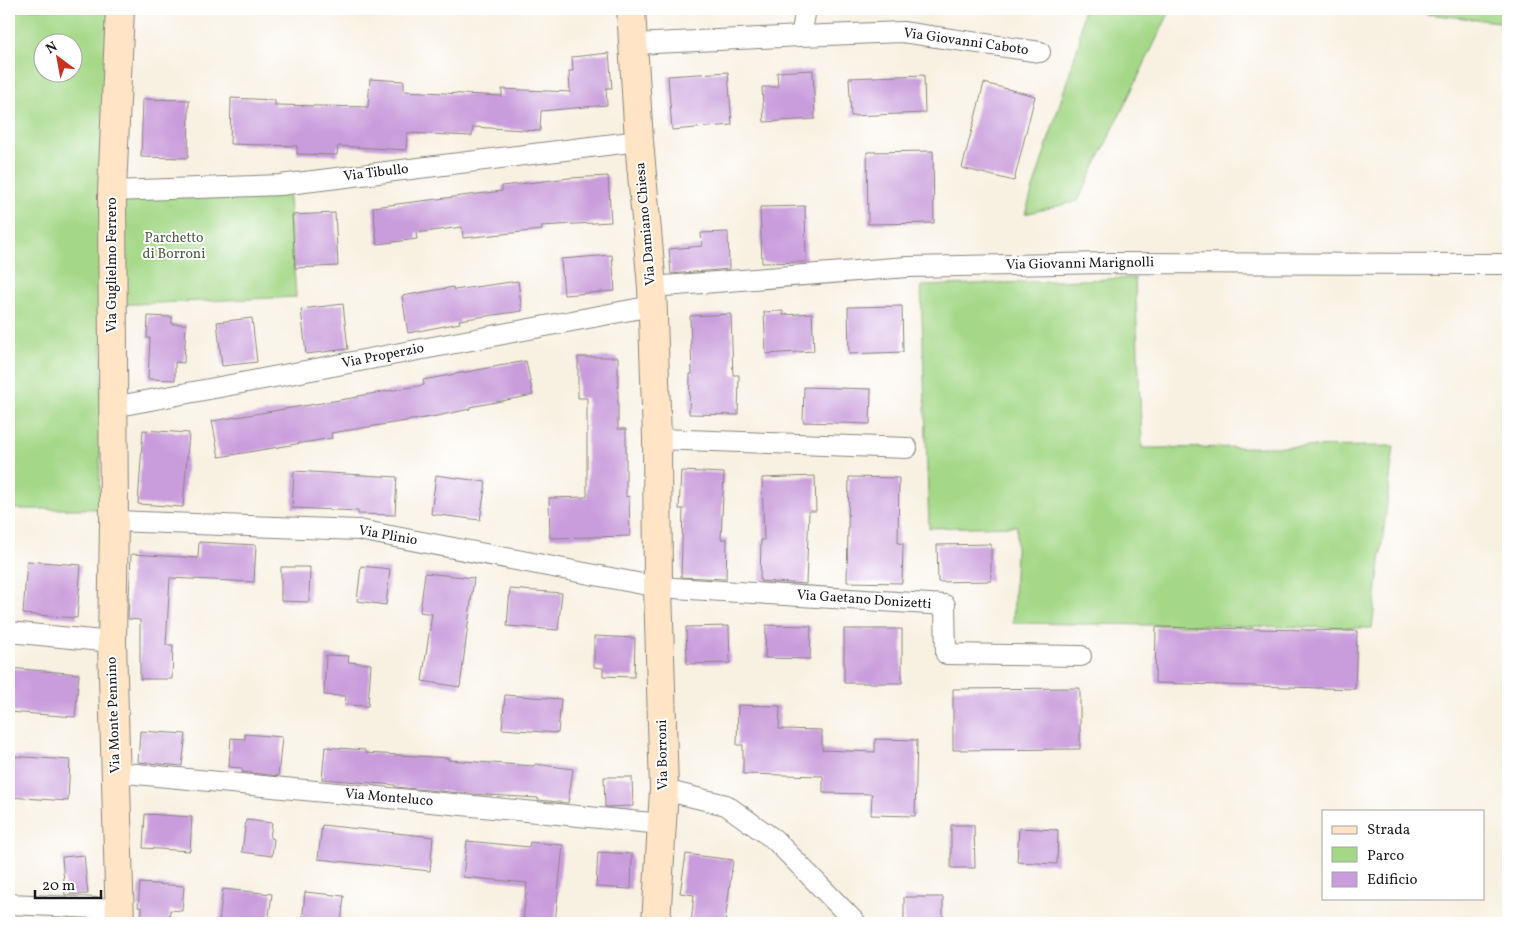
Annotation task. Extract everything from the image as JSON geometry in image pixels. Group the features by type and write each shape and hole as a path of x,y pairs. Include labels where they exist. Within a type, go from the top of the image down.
{"street":[{"name":"Via Guglielmo Ferrero","path":"114,521 112,191 120,9"},
{"name":"Via Damiano Chiesa","path":"631,9 639,141 652,296 657,439 658,587"},
{"path":"802,36 806,9"},
{"name":"Via Giovanni Caboto","path":"634,44 902,32 1040,52"},
{"name":"Via Tibullo","path":"112,191 280,185 639,141"},
{"name":"Via Giovanni Marignolli","path":"652,296 907,268 1105,262 1508,264"},
{"name":"Via Properzio","path":"113,407 652,296"},
{"path":"657,439 907,448"},
{"name":"Via Plinio","path":"114,521 359,530 658,587"},
{"name":"Via Monte Pennino","path":"9,904 120,916 112,642 114,521"},
{"name":"Via Gaetano Donizetti","path":"658,587 945,605 946,654 1082,656"},
{"name":"Via Borroni","path":"656,923 664,790 658,587"},
{"path":"9,632 112,642"},
{"name":"Via Monteluco","path":"115,772 662,824"},
{"path":"664,790 726,805 776,840 856,923"}],"green space":[{"path":"9,9 109,9 99,509 9,509"},
{"path":"1083,9 1171,9 1078,201 1025,214 1079,43"},
{"path":"1383,9 1508,9 1508,23"},
{"name":"Parchetto di Borroni","path":"288,185 296,297 113,305 112,191"},
{"path":"1135,278 1142,448 1394,446 1372,628 1013,623 1017,526 929,528 921,286"}],"building":[{"path":"609,53 612,88 606,88 607,105 541,111 540,131 473,127 472,136 407,133 406,150 338,146 337,155 297,154 297,146 230,144 231,98 275,100 275,105 368,107 370,79 404,81 404,91 502,96 502,89 570,92 569,71 573,71 572,57"},
{"path":"813,70 815,119 764,122 762,87 778,87 777,72"},
{"path":"728,72 732,125 672,130 668,76"},
{"path":"924,75 925,113 851,116 849,78"},
{"path":"984,83 1035,96 1014,181 962,168"},
{"path":"143,99 189,100 188,158 141,157"},
{"path":"933,151 934,223 868,224 867,152"},
{"path":"608,176 611,222 541,226 542,230 463,238 462,227 416,233 417,239 377,244 373,207 502,191 502,186 569,178"},
{"path":"805,206 806,262 762,263 760,207"},
{"path":"335,213 338,266 295,268 292,215"},
{"path":"728,232 729,269 671,274 669,249 702,246 701,233"},
{"path":"612,255 615,291 564,295 561,259"},
{"path":"518,281 522,311 459,320 460,323 408,333 402,296 453,287 454,290"},
{"path":"343,304 348,349 306,354 301,309"},
{"path":"902,306 903,352 849,354 848,307"},
{"path":"783,311 783,315 812,313 814,351 766,354 764,312"},
{"path":"731,314 733,375 739,375 738,415 689,414 690,374 692,374 690,316"},
{"path":"148,316 172,317 172,324 186,324 184,363 175,362 175,380 148,379 150,338 147,338"},
{"path":"252,318 257,362 222,366 217,322"},
{"path":"578,357 618,357 618,429 626,429 626,497 629,496 630,536 550,538 549,498 587,497 587,398 578,398"},
{"path":"526,361 533,395 470,407 470,409 437,416 331,433 332,438 219,457 212,421 424,385 423,380"},
{"path":"804,387 871,389 870,424 803,422"},
{"path":"143,430 189,433 183,507 138,504"},
{"path":"294,471 397,477 395,515 358,514 358,511 292,508"},
{"path":"681,471 724,473 721,539 727,539 726,579 681,577 683,509 679,509"},
{"path":"436,475 486,482 480,520 431,514"},
{"path":"815,476 816,511 809,511 806,584 760,581 761,540 764,540 762,478"},
{"path":"849,477 899,478 898,543 903,544 902,583 847,582"},
{"path":"199,542 256,545 254,582 170,578 166,645 173,645 172,679 140,679 140,620 128,619 131,554 198,558"},
{"path":"991,544 991,581 938,582 937,545"},
{"path":"27,561 81,565 77,618 23,614"},
{"path":"361,566 390,569 386,605 357,601"},
{"path":"281,567 310,567 309,602 281,601"},
{"path":"425,573 474,578 460,687 422,681 432,614 420,612"},
{"path":"510,589 562,593 558,630 507,626"},
{"path":"766,625 811,626 810,659 765,658"},
{"path":"729,626 730,663 687,664 686,627"},
{"path":"1156,627 1357,631 1355,689 1155,683"},
{"path":"844,629 902,629 902,683 844,683"},
{"path":"594,636 635,638 634,677 603,676 603,668 594,667"},
{"path":"326,655 349,656 348,662 371,664 368,706 345,705 346,696 324,695"},
{"path":"9,668 79,674 75,717 9,712"},
{"path":"1080,688 1080,749 953,750 953,689"},
{"path":"505,695 561,699 558,733 502,729"},
{"path":"738,705 780,706 779,729 822,730 822,750 875,752 875,739 917,740 915,816 871,815 872,794 823,793 823,776 743,774 743,745 737,745"},
{"path":"140,731 186,734 182,766 138,762"},
{"path":"245,734 282,737 278,776 242,772 242,768 229,767 231,738 245,739"},
{"path":"325,747 365,750 365,753 534,766 535,764 573,769 568,803 538,800 538,798 472,794 322,779"},
{"path":"9,756 70,760 68,801 9,797"},
{"path":"604,777 632,777 633,806 605,807"},
{"path":"145,814 192,817 190,851 143,848"},
{"path":"246,820 272,823 270,838 274,839 272,856 242,852"},
{"path":"322,825 433,837 430,871 318,859"},
{"path":"951,825 974,825 975,868 951,868"},
{"path":"1019,828 1058,830 1057,864 1017,862"},
{"path":"467,841 529,847 530,842 563,845 555,923 523,923 527,883 463,877"},
{"path":"598,852 632,854 631,889 596,887"},
{"path":"686,854 733,860 725,923 691,923 694,895 680,893"},
{"path":"84,855 88,894 65,895 62,857"},
{"path":"140,883 184,886 182,911 170,910 169,923 141,923 142,908 138,907"},
{"path":"223,889 272,894 268,923 219,923"},
{"path":"305,892 344,896 341,923 302,923"},
{"path":"904,897 943,897 943,923 904,923"}]}
